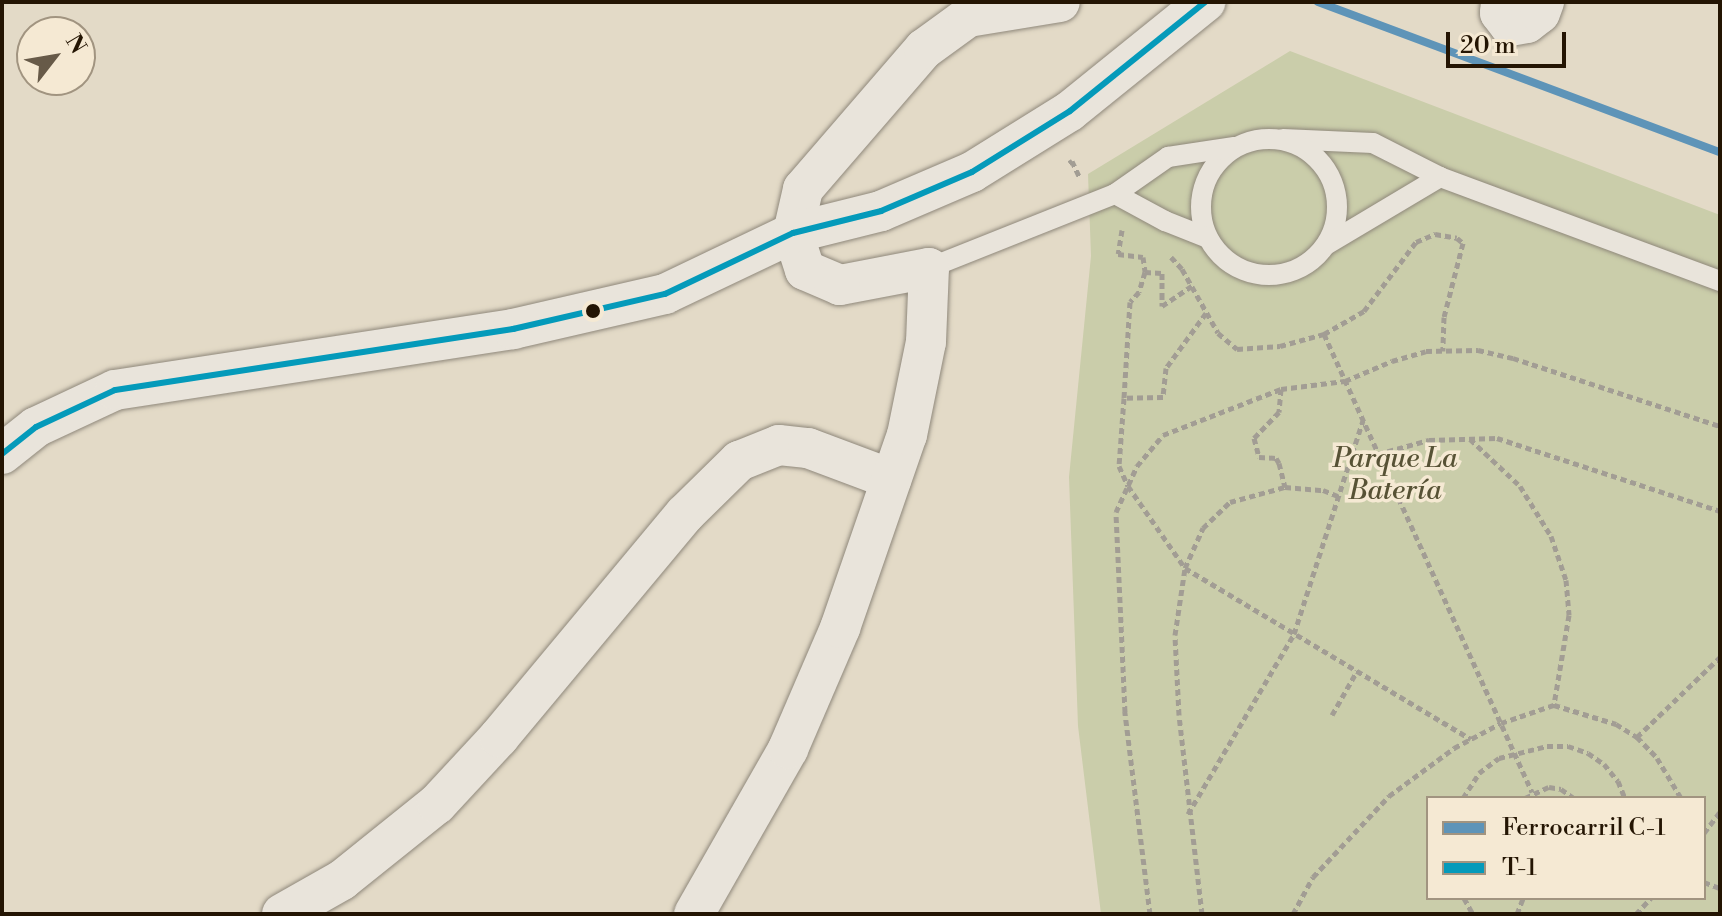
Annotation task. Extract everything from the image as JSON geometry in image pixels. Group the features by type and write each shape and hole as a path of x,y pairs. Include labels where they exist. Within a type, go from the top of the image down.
{"street":[{"path":"694,914 788,749 840,628 907,435 926,342 929,268 840,285 805,270 793,233 803,189 924,49 968,17 1060,2"},
{"path":"1501,2 1500,13 1510,26 1527,23 1540,13 1544,2"},
{"path":"2,454 36,427 115,390 513,329 665,294 793,233 881,211 972,172 1070,111 1196,9"},
{"path":"282,914 342,880 437,804 499,737 685,514 739,461 779,445 808,448 891,479"}],"lane":[{"path":"929,268 1115,194 1168,157 1235,147 1255,139 1283,139 1373,143 1440,177 1720,281"},
{"path":"1283,139 1312,154 1324,165 1336,194 1337,214 1326,245"},
{"path":"1235,147 1215,164 1202,191 1201,218 1208,238 1225,260 1253,274 1273,275 1308,263 1326,245 1440,177"},
{"path":"1115,194 1165,221 1208,238"}],"path":[{"path":"1062,166 1072,161 1083,183 1075,211"},
{"path":"1111,227 1131,231"},
{"path":"1123,229 1118,254 1143,257 1145,272 1139,292 1130,302 1119,466 1128,486 1185,568 1471,739"},
{"path":"1167,253 1192,286 1218,333 1237,349 1280,346 1324,334 1364,311 1416,242 1435,234 1457,238 1463,243 1444,317 1443,351"},
{"path":"1145,272 1162,273 1162,306 1192,286"},
{"path":"1124,398 1163,397 1166,368 1206,313"},
{"path":"1324,334 1532,792"},
{"path":"1150,914 1125,712 1116,512 1137,466 1163,435 1281,389 1345,381 1392,361 1426,351 1478,350 1513,358 1720,426"},
{"path":"1281,389 1279,412 1254,438 1259,457 1276,458 1285,487"},
{"path":"1188,814 1294,634 1363,420"},
{"path":"1378,454 1429,440 1497,438 1720,511"},
{"path":"1469,439 1520,486 1551,536 1566,580 1569,615 1554,705"},
{"path":"1202,914 1188,814 1175,635 1185,568 1203,528 1230,502 1285,487 1323,490 1338,496"},
{"path":"1637,737 1720,657"},
{"path":"1332,715 1357,671"},
{"path":"1293,914 1313,877 1348,835 1389,796 1471,739 1501,723 1554,705 1616,724 1637,737 1657,758 1680,796"},
{"path":"1464,796 1479,773 1514,751 1568,746 1588,753 1604,764 1618,781 1624,796"},
{"path":"1527,796 1549,787 1561,789 1571,796"},
{"path":"1706,830 1720,812"}],"green space":[{"name":"Parque La Batería","path":"1290,51 1720,215 1720,914 1101,914 1078,726 1069,477 1091,256 1088,174"}],"rail line":[{"name":"C-1","path":"1318,2 1720,152"}],"transit line":[{"name":"T-1","path":"2,454 36,427 115,390 513,329 665,294 793,233 881,211 972,172 1070,111 1205,2"}]}
